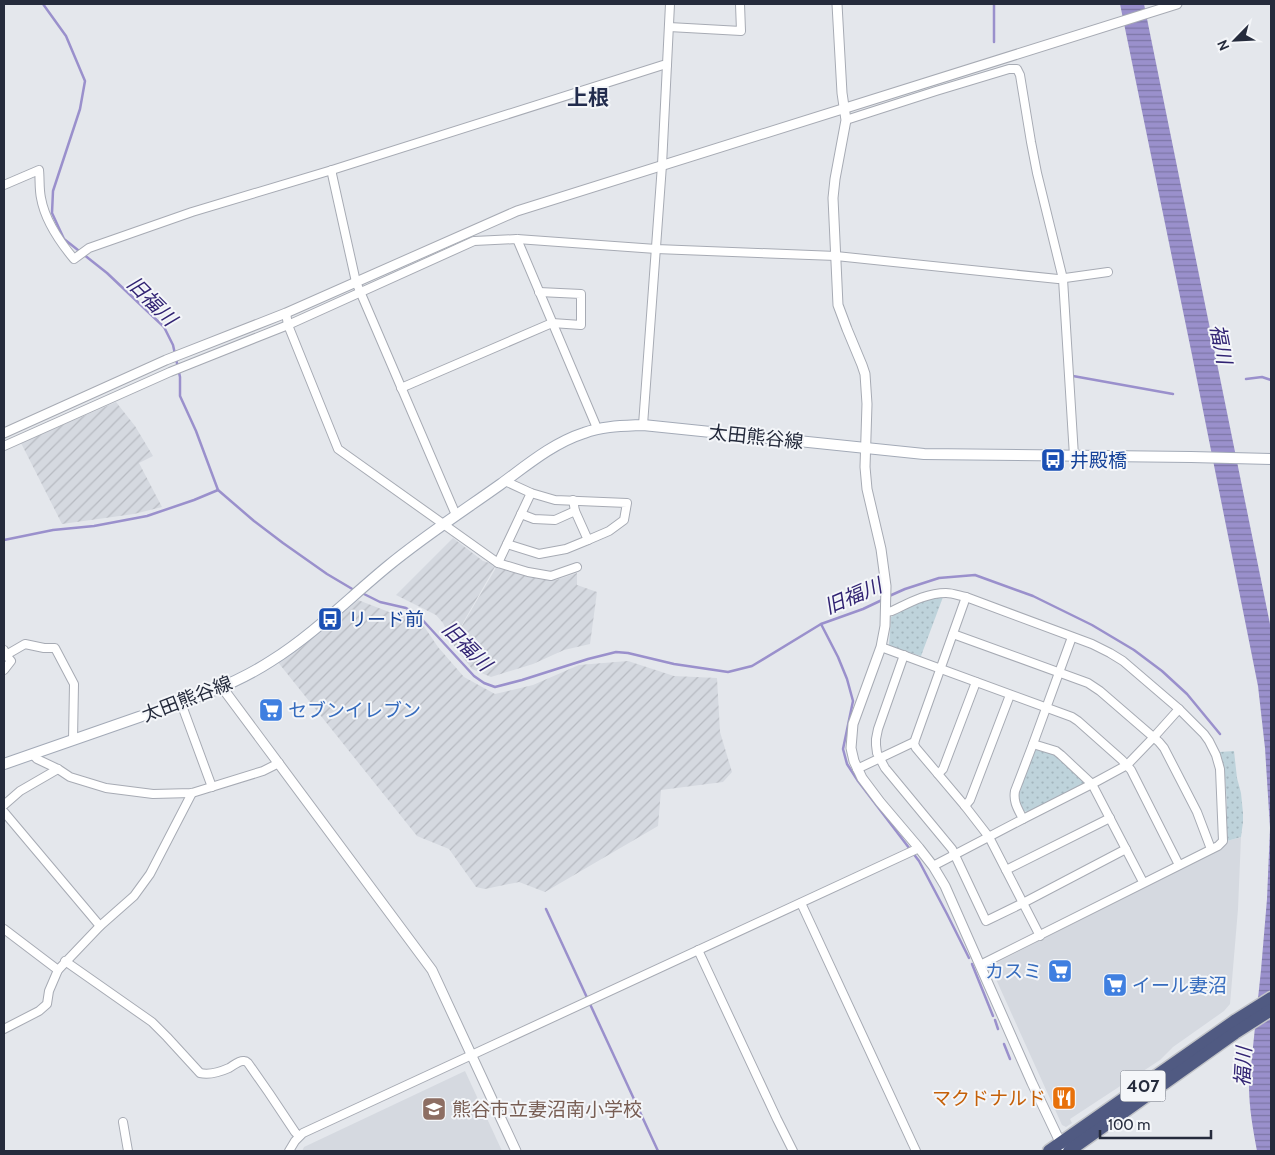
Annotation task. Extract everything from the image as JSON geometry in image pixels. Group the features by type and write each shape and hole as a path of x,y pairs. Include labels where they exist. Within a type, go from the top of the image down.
{"highway":[{"name":"407","path":"1049,1151 1065,1148 1236,1027 1271,998"},
{"name":"407","path":"1236,1027 1271,1010"}],"main road":[{"name":"太田熊谷線","path":"4,764 181,703 248,675 314,630 388,566 505,480 568,439 597,428 643,425 924,454 1271,459"}],"street":[{"path":"643,425 662,165 670,4"},
{"path":"670,27 740,31 740,4"},
{"path":"837,4 846,120 833,198 838,305 865,374 867,404 865,467 867,489 881,548 886,586 885,626 882,647 853,724 851,748 857,769 862,778 933,866 944,886 1065,1148"},
{"path":"4,433 166,360 286,313 517,211 1176,4"},
{"path":"4,185 39,170 41,198 49,223 63,246 74,259 90,248 192,212 667,65"},
{"path":"846,120 990,74 1017,69 1020,74 1037,173 1063,279 1074,456"},
{"path":"332,170 356,282 456,515"},
{"path":"4,446 170,372 288,325 474,241 517,239 656,249 836,256 1063,279 1108,272"},
{"path":"517,239 597,428"},
{"path":"401,388 552,323 581,325 581,294 539,292"},
{"path":"286,313 288,325 338,449 498,563 528,572 551,576 577,567"},
{"path":"505,480 531,494 555,500 627,503 624,520 609,531 566,549 539,554 507,544"},
{"path":"498,563 531,494"},
{"path":"573,500 575,511 588,540"},
{"path":"521,514 534,519 555,520 575,511"},
{"path":"886,609 892,611 912,601 936,593 948,593 966,597 1092,644 1123,661 1179,709 1209,741 1220,769 1223,841 1218,846 980,965"},
{"path":"966,597 914,742 916,748 989,836 1040,936"},
{"path":"953,634 1088,683 1100,691 1164,748 1197,812 1211,849"},
{"path":"1023,818 1014,798 1015,791 1034,744 1072,637"},
{"path":"4,670 11,661 5,653 25,644 55,648 74,684 73,740"},
{"path":"882,647 1072,717 1078,721 1131,770 1179,865"},
{"path":"904,655 878,729 876,745 879,759 956,854 986,921 1126,849"},
{"path":"938,774 943,769 976,682"},
{"path":"223,686 227,694 432,970 516,1151"},
{"path":"965,806 970,800 1010,695"},
{"path":"181,703 212,787"},
{"path":"933,866 1127,765 1179,709"},
{"path":"857,769 914,742"},
{"path":"1034,744 1056,751 1092,784 1143,882"},
{"path":"32,754 37,759 58,769 70,778 106,788 153,794 192,793 263,771 279,763"},
{"path":"4,805 20,791 58,769"},
{"path":"4,1029 39,1011 47,1004 49,991 58,970 65,961 134,896 150,874 192,793"},
{"path":"4,812 100,926"},
{"path":"1006,870 1110,818"},
{"path":"289,1151 303,1133 919,848"},
{"path":"801,903 916,1151"},
{"path":"4,929 58,970"},
{"path":"698,950 793,1151"},
{"path":"65,961 152,1022 200,1073 219,1071 244,1061 248,1063 299,1136"},
{"path":"123,1122 128,1151"}],"shaded area":[{"path":"1120,4 1144,4 1271,629 1271,1151 1257,1151 1249,1094 1267,899 1270,828 1265,748 1258,686"},
{"path":"116,402 135,426 153,456 139,463 162,507 134,514 62,524 21,443"},
{"path":"453,538 483,561 496,565 452,642 443,623 436,615 396,595"},
{"path":"497,566 535,577 556,580 577,573 577,585 597,592 590,644 564,650 533,664 491,677 472,669 452,643"},
{"path":"943,597 921,656 889,645 891,617 922,601"},
{"path":"358,600 389,612 407,614 421,622 438,647 464,677 495,694 533,685 579,665 628,661 674,676 717,678 720,732 732,772 723,782 661,790 658,826 545,892 519,882 485,889 476,887 449,849 417,836 277,661 328,625"},
{"path":"1038,747 1055,754 1084,780 1083,785 1028,812 1023,811 1017,794 1034,751"},
{"path":"1234,751 1241,793 1243,822 1241,837 1227,841 1226,785 1219,752"},
{"name":"イール妻沼","path":"1241,837 1238,909 1230,1004 1224,1011 1173,1047 1160,1060 1070,1119 1072,1123 1066,1127 1062,1125 990,966 1226,845 1227,841"},
{"name":"熊谷市立妻沼南小学校","path":"465,1071 502,1151 302,1151 304,1147"}],"waterway":[{"name":"旧福川","path":"43,4 66,36 85,81 80,109 53,191 52,213 64,239 107,273 164,327 173,345 180,377 180,396 196,431 218,490 283,543 327,574 354,590"},
{"path":"994,4 994,42"},
{"path":"1073,376 1173,394"},
{"path":"1246,379 1262,377 1271,380"},
{"path":"4,540 53,530 94,526 147,516 218,490"},
{"name":"旧福川","path":"887,597 939,578 975,575 1033,596 1092,625 1134,650 1162,671 1187,694 1220,734"},
{"name":"旧福川","path":"362,593 380,602 406,608 417,614 474,676 484,683 495,687 616,652 674,664 728,672 752,666 821,624 882,600"},
{"path":"821,624 838,657 853,701 843,749 847,764 919,861 969,958"},
{"path":"546,909 658,1151"},
{"path":"972,964 993,1016"},
{"path":"995,1020 998,1029"},
{"path":"1004,1044 1010,1059"}],"place":[{"name":"井殿橋","path":"1053,460"},
{"name":"リード前","path":"330,619"},
{"name":"セブンイレブン","path":"271,710"},
{"name":"カスミ","path":"1060,971"},
{"name":"イール妻沼","path":"1115,985"},
{"name":"マクドナルド","path":"1064,1098"},
{"name":"熊谷市立妻沼南小学校","path":"434,1109"}],"district":[{"name":"上根","path":"588,97"}],"water label":[{"name":"福川","path":"1221,344"},
{"name":"福川","path":"1243,1067"}]}
